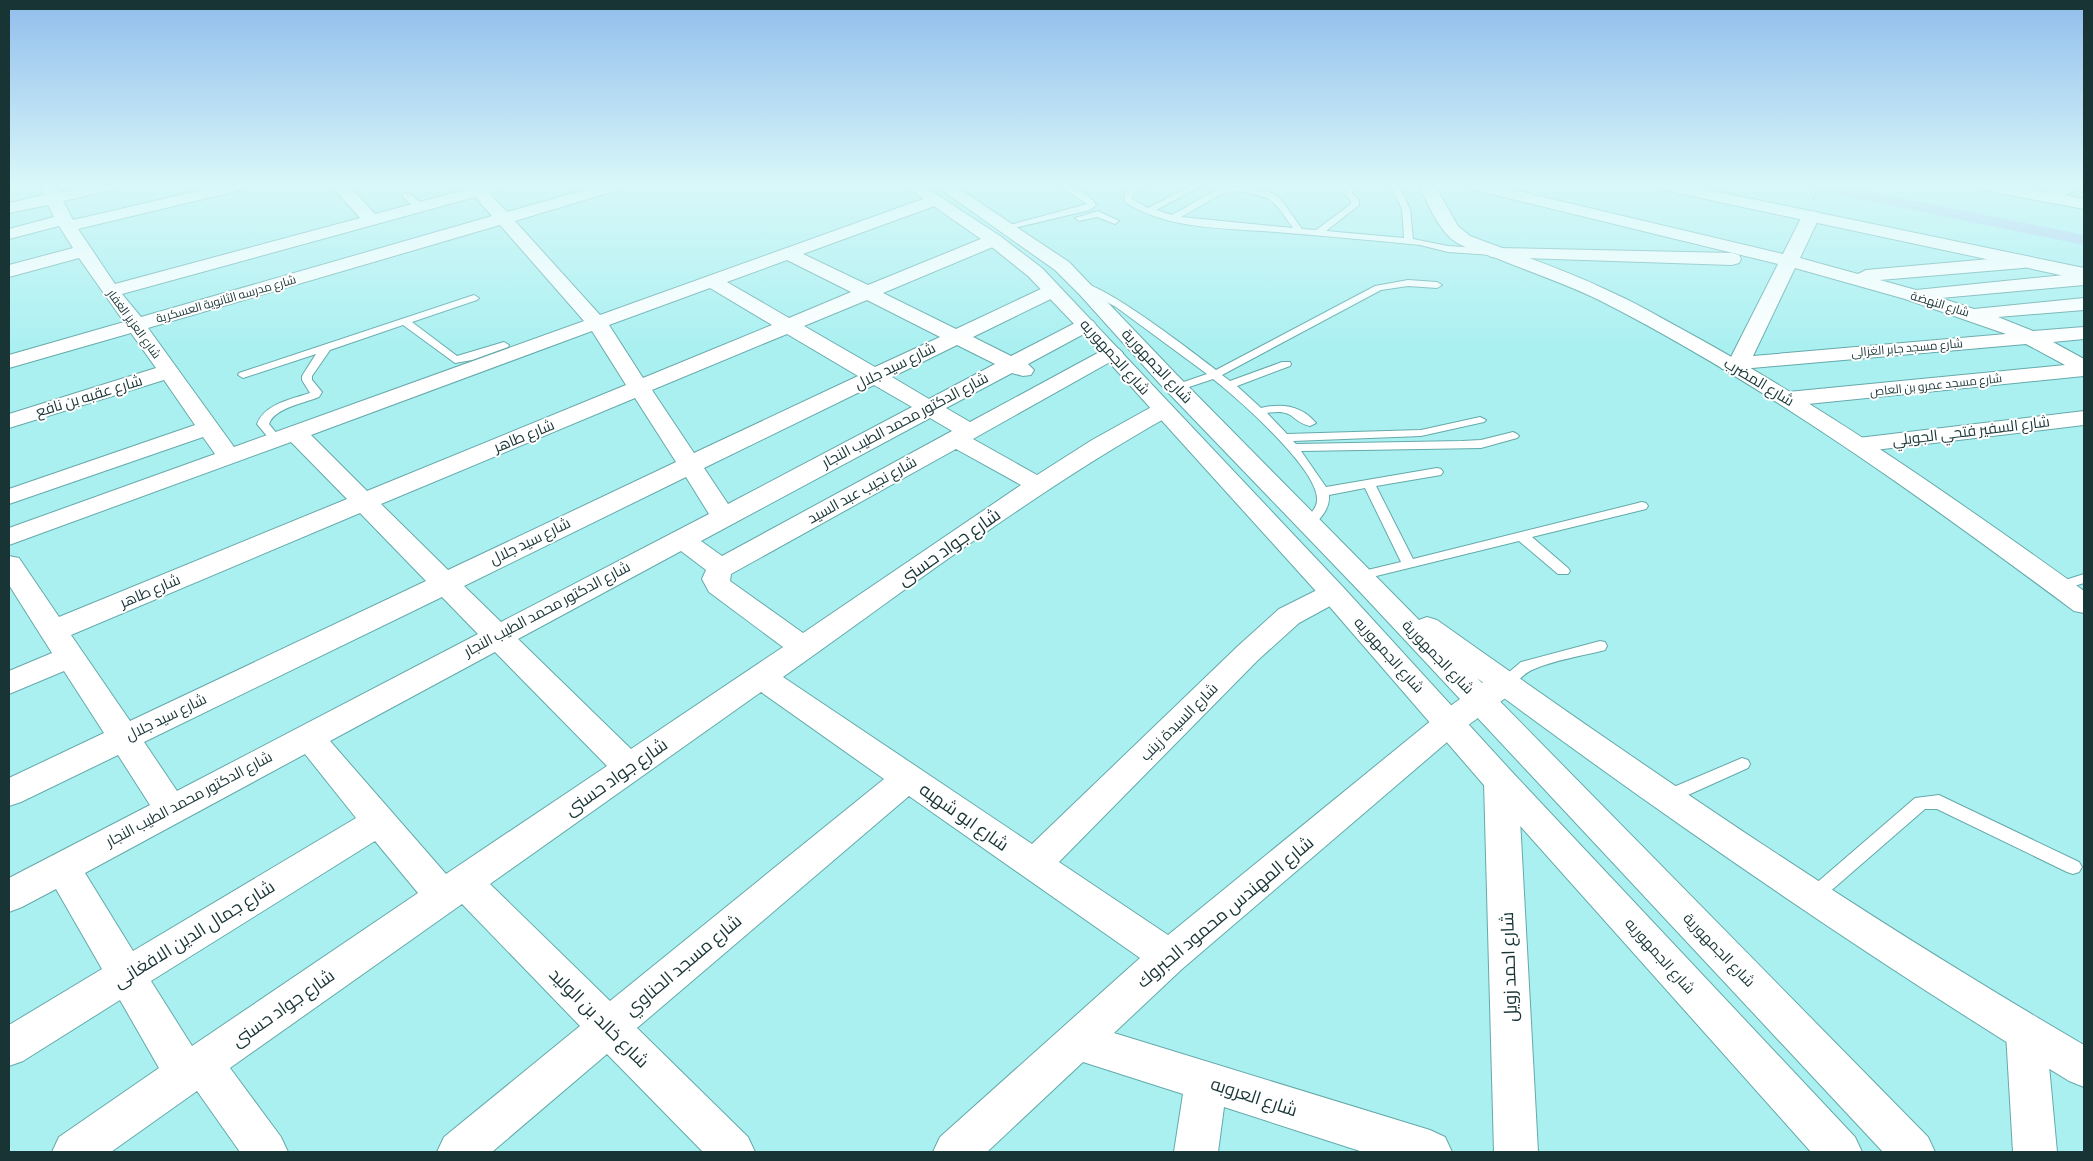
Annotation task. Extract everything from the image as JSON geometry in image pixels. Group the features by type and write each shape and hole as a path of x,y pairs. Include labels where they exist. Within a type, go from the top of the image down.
{"street":[{"name":"شارع العزيز الغفار","path":"78,240 110,291 229,457"},
{"path":"110,291 294,240"},
{"name":"شارع مدرسه الثانوية العسكرية","path":"9,362 429,240"},
{"path":"524,240 597,323 723,516"},
{"path":"9,537 285,436 495,352 597,323 787,253 816,240"},
{"name":"شارع طاهر","path":"53,631 992,240"},
{"name":"شارع الجمهوريه","path":"1012,240 1035,272 1086,325 1131,339"},
{"name":"شارع الجمهورية","path":"1018,240 1062,266 1131,339 1170,399 1308,523 1366,582 1492,692 1913,1152"},
{"name":"شارع المضرب","path":"1464,240 1569,280 1605,296 1734,364 1858,445 2084,604"},
{"path":"1702,240 1789,261"},
{"path":"1734,364 1798,240"},
{"path":"1932,240 2023,262 2084,274"},
{"path":"1952,240 2084,268"},
{"path":"9,270 85,251"},
{"path":"1497,252 1789,261"},
{"path":"787,253 1053,385"},
{"name":"شارع النهضة","path":"1789,261 1850,277 1972,314 2031,337 2081,372"},
{"path":"1850,277 2023,262"},
{"path":"1912,295 2084,279"},
{"path":"711,281 928,408 962,435 1038,485"},
{"name":"شارع سيد جلال","path":"9,793 1052,291"},
{"path":"1972,314 2084,304"},
{"name":"شارع الدكتور محمد الطيب النجار","path":"9,896 680,538 1086,325"},
{"name":"شارع مسجد جابر الغزالى","path":"1734,364 2084,332"},
{"name":"شارع نجيب عبد السيد","path":"721,568 1053,385 1131,339"},
{"name":"شارع عقبه بن نافع","path":"9,421 169,371"},
{"name":"شارع مسجد عمرو بن العاص","path":"1788,399 2081,372"},
{"name":"شارع الجمهوريه","path":"1170,399 1278,534 1501,782 1840,1152"},
{"name":"شارع جواد حسنى","path":"74,1152 802,647 1038,485 1170,399"},
{"name":"شارع السفير فتحي الجويلي","path":"1858,445 2084,418"},
{"path":"9,497 208,428"},
{"path":"285,436 364,502 629,768"},
{"path":"1278,534 1308,523"},
{"path":"680,538 721,568 716,574 719,586 802,647"},
{"path":"9,564 171,809"},
{"name":"شارع السيدة زينب","path":"1034,865 1289,616 1333,593"},
{"path":"9,684 70,656"},
{"name":"شارع ابو شهبه","path":"760,676 1169,957"},
{"path":"1492,692 1668,797 1812,897 1935,978 2084,1066"},
{"name":"شارع المهندس محمود الحبروك","path":"954,1152 1169,957 1449,723 1492,692"},
{"name":"شارع خالد بن الوليد","path":"308,736 379,820 608,1028 733,1152"},
{"name":"شارع مسجد الحناوي","path":"459,1152 908,778"},
{"name":"شارع احمد زويل","path":"1501,782 1516,1152"},
{"name":"شارع جمال الدين الافغانى","path":"9,1048 379,820"},
{"path":"62,867 127,975 194,1070 266,1152"},
{"path":"2026,1033 2035,1152"},
{"name":"شارع العروبه","path":"1077,1041 1430,1152"},
{"path":"1196,1152 1206,1082"}],"lane":[{"path":"1400,240 1420,242 1448,249 1497,252"},
{"path":"1420,242 1434,240"},
{"path":"1170,399 1378,288 1398,283 1437,285"},
{"path":"243,375 474,298"},
{"path":"404,321 452,359 463,360 495,352"},
{"path":"1131,339 1216,374 1260,412 1292,448 1322,492 1323,502 1318,513 1308,523"},
{"path":"285,436 263,424 265,418 277,409 315,395 316,392 307,380 307,376 326,347"},
{"path":"1230,385 1286,364"},
{"path":"1260,412 1287,407 1294,410 1310,423"},
{"path":"1284,438 1421,433 1480,420"},
{"path":"1292,448 1468,445 1513,436"},
{"path":"1322,492 1438,472"},
{"path":"1369,484 1409,564"},
{"path":"1366,582 1409,564 1642,506"},
{"path":"1522,536 1563,571"},
{"path":"2058,587 2084,578"},
{"path":"1492,692 1526,666 1600,646"},
{"path":"1668,797 1742,764"},
{"path":"1812,897 1921,803 1926,801 1939,802 2073,867"}]}
